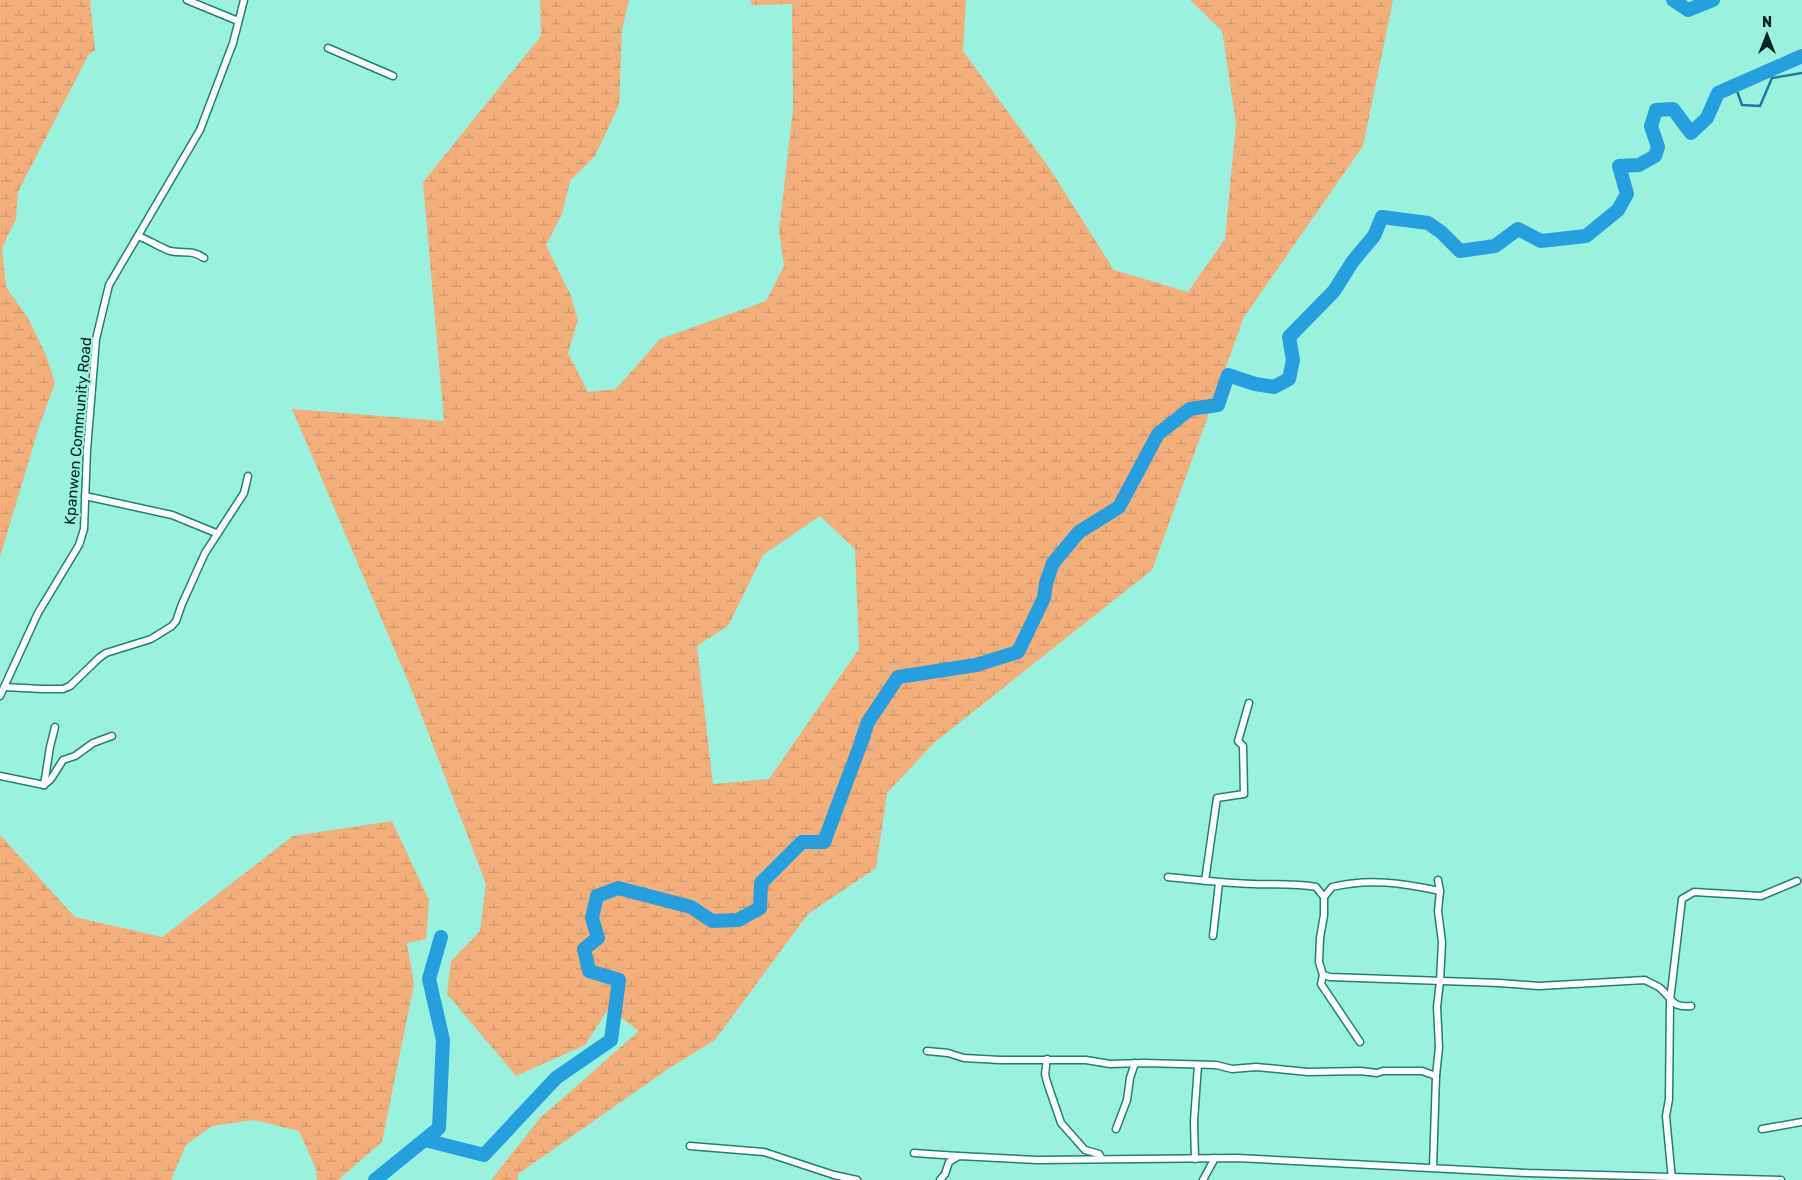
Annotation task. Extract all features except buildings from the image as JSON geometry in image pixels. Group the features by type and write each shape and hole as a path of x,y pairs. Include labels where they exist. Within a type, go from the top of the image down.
{"street":[{"path":"187,0 238,21"},
{"name":"Kpanwen Community Road","path":"0,696 38,613 79,545 84,529 87,450 96,340 110,285 200,130 233,43 244,0"},
{"path":"328,48 393,76"},
{"path":"138,236 169,250 187,251 204,258"},
{"path":"4,688 42,689 70,686 106,653 151,639 172,626 176,621 205,553 213,543 216,533 244,493 248,476"},
{"path":"85,496 172,515 216,533"},
{"path":"1205,881 1217,798 1244,794 1243,746 1238,741 1249,704"},
{"path":"44,785 55,727"},
{"path":"44,785 51,779 63,760 75,756 93,743 112,736"},
{"path":"0,776 44,785"},
{"path":"1168,876 1219,883 1301,884 1316,886 1324,897"},
{"path":"1433,1168 1436,1076 1440,1047 1437,1007 1442,942 1438,911 1440,891 1438,880"},
{"path":"1360,1042 1321,984 1323,975 1319,962 1324,897 1332,886 1369,881 1416,886 1440,891"},
{"path":"1671,1179 1666,1116 1669,1099 1670,1001 1682,899 1694,892 1761,896 1797,881"},
{"path":"1213,936 1219,883"},
{"path":"1323,975 1330,977 1539,986 1645,980 1660,988 1670,1001 1680,1007 1691,1006"},
{"path":"927,1051 948,1053 964,1058 1000,1060 1047,1059 1086,1060 1110,1064 1216,1065 1232,1069 1256,1067 1308,1072 1360,1071 1377,1073 1383,1071 1422,1071 1436,1076"},
{"path":"1047,1059 1046,1082 1061,1123 1085,1150 1099,1154 1102,1160"},
{"path":"1116,1129 1127,1100 1130,1078 1135,1063"},
{"path":"1195,1158 1194,1121 1198,1065"},
{"path":"1762,1129 1802,1122"},
{"path":"690,1146 764,1152 826,1173 857,1180"},
{"path":"914,1153 1038,1160 1215,1158 1671,1179 1781,1180"},
{"path":"940,1180 945,1174 949,1162 959,1156"},
{"path":"1203,1180 1215,1158"},
{"path":"1475,1180 1476,1171"},
{"path":"1521,1180 1527,1173"}],"green space":[{"path":"0,0 90,0 95,50 89,54 18,192 16,219 2,248 6,287 28,318 46,355 55,383 39,427 0,557"},
{"path":"540,0 629,0 622,30 619,105 595,156 570,181 562,214 546,245 571,296 578,320 568,353 588,392 616,389 660,339 766,301 784,266 779,231 793,109 792,4 752,5 750,0 966,0 963,51 1048,166 1114,270 1188,292 1225,239 1236,123 1222,31 1190,0 1393,0 1363,146 1244,317 1152,570 935,742 887,793 876,868 808,914 715,1040 668,1069 518,1174 518,1180 491,1180 540,1118 639,1031 609,1008 585,1045 516,1076 447,994 451,961 480,931 486,884 413,693 292,409 444,421 423,182 541,36","holes":["820,516 855,549 859,649 769,779 713,784 697,646 728,626 763,555"]},
{"path":"392,821 429,900 426,939 407,943 414,984 382,1142 338,1180 317,1180 316,1169 299,1131 254,1120 212,1126 186,1145 171,1180 0,1180 0,835 75,917 162,937 293,836"}],"waterway":[{"path":"1673,0 1688,10 1713,0"},
{"path":"862,739 868,722 898,677 976,665 1018,652 1044,598 1046,583 1053,563 1079,532 1119,507 1158,434 1190,409 1218,405 1228,375 1255,384 1274,387 1289,379 1293,360 1289,337 1334,291 1353,261 1374,236 1382,217 1428,223 1441,232 1460,251 1495,246 1518,229 1541,241 1586,236 1618,210 1627,194 1619,166 1639,165 1655,156 1658,147 1651,126 1656,110 1673,109 1691,133 1707,118 1718,93 1802,56"},
{"path":"1735,85 1742,105 1760,106 1772,78 1802,73"},
{"path":"425,1140 484,1155 556,1078 611,1040 619,980 589,971 584,949 598,938 592,918 597,896 618,888 691,907 712,921 738,920 760,908 761,883 802,842 824,842 864,735"},
{"path":"375,1180 439,1128 443,1040 429,979 441,937"}]}
